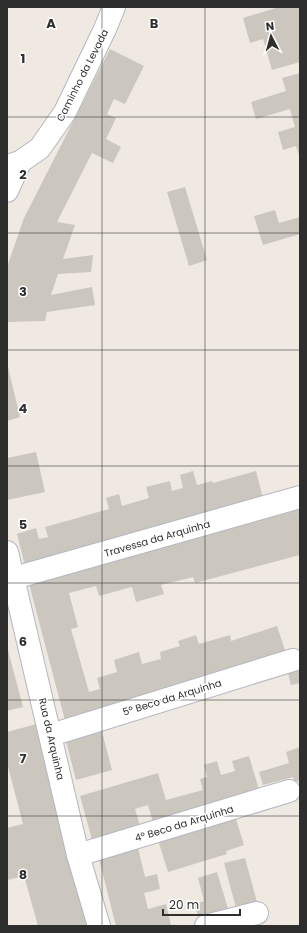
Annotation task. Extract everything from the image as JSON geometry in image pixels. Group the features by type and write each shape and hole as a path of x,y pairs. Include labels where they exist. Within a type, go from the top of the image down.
{"street":[{"name":"Caminho da Levada","path":"13,164 40,148 65,112 114,7"},
{"path":"7,191 13,164"},
{"name":"Travessa da Arquinha","path":"14,578 300,497"},
{"name":"Rua da Arquinha","path":"7,552 78,855 99,926"},
{"name":"5º Beco da Arquinha","path":"51,735 293,660"},
{"name":"4º Beco da Arquinha","path":"78,855 289,791"},
{"path":"206,926 257,913"}],"building":[{"path":"279,7 300,7 300,62 272,70 263,39 250,43 243,18"},
{"path":"110,49 144,66 125,104 114,99 107,114 116,118 106,139 121,147 113,163 92,153 57,222 75,225 63,259 93,255 91,272 58,274 51,295 92,287 95,305 47,312 45,321 7,322 7,267 24,218"},
{"path":"300,73 300,158 296,146 283,150 278,132 295,127 290,109 256,119 251,102 286,91 282,78"},
{"path":"185,187 207,260 189,266 167,192"},
{"path":"275,210 279,223 300,217 300,234 263,245 254,216"},
{"path":"7,367 20,417 7,421"},
{"path":"36,452 45,492 7,500 7,458"},
{"path":"193,471 197,485 212,481 213,483 256,471 264,502 25,566 17,534 36,528 39,539 48,537 45,527 109,509 106,498 119,494 122,506 149,498 146,487 170,481 172,491 183,488 180,475"},
{"path":"300,507 300,555 195,583 193,577 161,585 164,594 136,602 132,587 99,596 96,586 69,593 78,627 71,629 89,692 100,689 97,678 117,672 114,660 139,652 142,664 161,659 160,652 180,646 178,641 196,635 199,644 230,635 231,641 277,626 287,656 66,724 28,580"},
{"path":"7,646 23,707 7,711"},
{"path":"300,661 300,683 291,685 286,665"},
{"path":"40,723 90,926 38,926 24,876 7,880 7,828 23,824 7,763 7,732"},
{"path":"101,728 112,770 76,780 65,737"},
{"path":"300,747 300,781 294,782 293,777 263,785 259,772 289,763 286,752"},
{"path":"249,756 260,793 154,825 148,805 135,809 142,833 94,847 80,796 158,773 166,800 203,790 200,779 207,777 204,765 217,761 221,775 235,771 232,761"},
{"path":"235,816 244,845 226,851 227,854 168,872 158,840"},
{"path":"137,844 145,877 157,874 160,889 144,893 148,909 166,904 171,925 116,926 98,855"},
{"path":"245,858 257,902 236,908 224,863"},
{"path":"217,872 229,912 200,921 194,904 204,901 198,878"}]}
